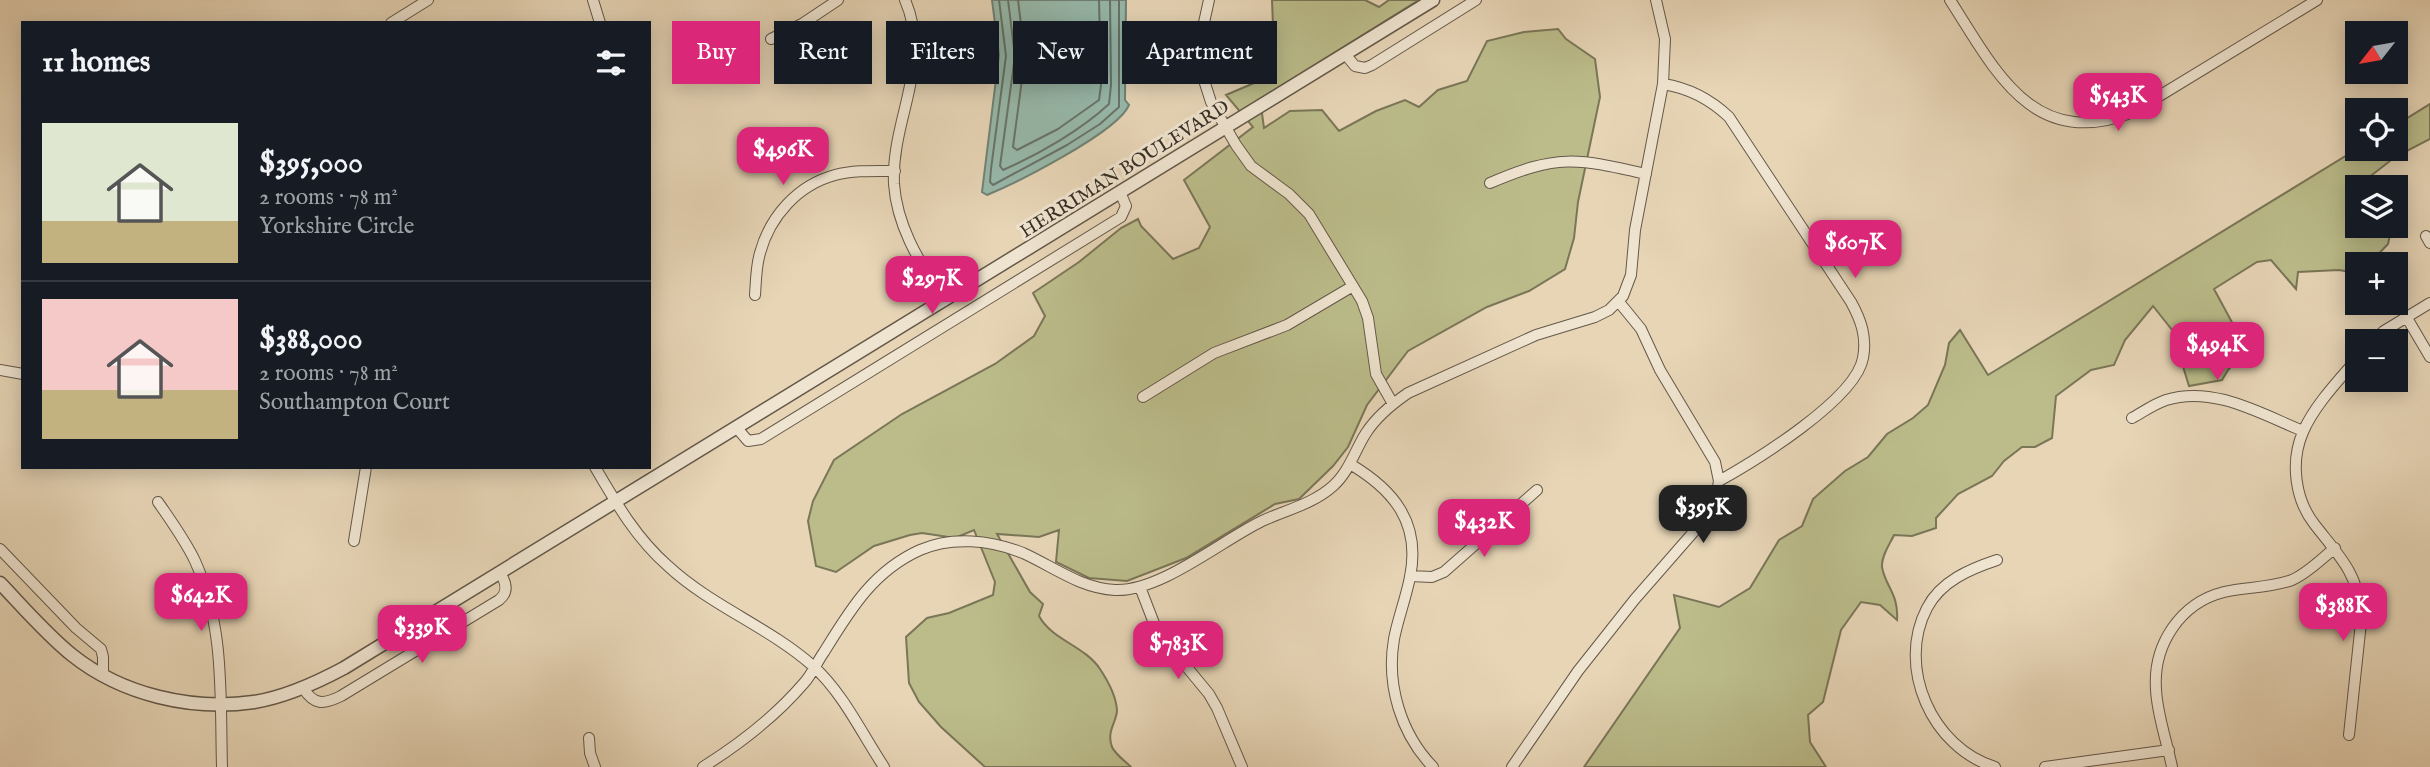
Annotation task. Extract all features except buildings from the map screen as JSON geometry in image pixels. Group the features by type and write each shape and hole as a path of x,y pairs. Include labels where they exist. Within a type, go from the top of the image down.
{"street":[{"path":"394,21 428,0"},
{"path":"593,0 599,21"},
{"path":"771,39 809,20 838,0"},
{"path":"905,0 914,25 916,46 914,68 897,143 894,171 897,205 907,237 944,301"},
{"path":"1209,0 1201,36 1202,74 1211,102 1236,145 1256,171 1304,207 1353,286 1366,309 1376,374 1393,404"},
{"name":"HERRIMAN BOULEVARD","path":"0,583 74,656 122,684 168,699 221,703 255,701 303,688 344,668 1433,0"},
{"path":"1345,54 1355,66 1365,68 1476,0"},
{"path":"703,767 768,721 806,681 847,616 872,583 898,561 923,549 960,542 988,543 1023,554 1088,585 1116,590 1140,587 1162,578 1263,521 1315,499 1339,480 1366,433 1393,404 1408,393 1536,335 1595,317 1619,302 1631,275 1634,230 1663,84 1665,39 1656,0"},
{"path":"1950,0 1997,73 2013,92 2047,114 2085,122 2106,120 2133,112 2317,0"},
{"path":"1663,84 1689,90 1717,106 1729,117 1851,302 1864,334 1862,364 1840,396 1752,463 1719,481"},
{"path":"1490,183 1534,165 1550,162 1586,161 1646,174"},
{"path":"755,295 758,262 767,233 782,210 800,192 835,175 894,171"},
{"path":"736,428 748,441 761,439 1121,217 1126,206 1120,192"},
{"path":"1143,397 1205,358 1287,325 1353,286"},
{"path":"1512,767 1578,671 1635,599 1704,520 1711,508 1719,481 1715,462 1660,370 1641,329 1619,302"},
{"path":"2388,329 2430,303"},
{"path":"2407,318 2430,357"},
{"path":"0,370 21,374"},
{"path":"2345,374 2303,431 2296,457 2299,494 2312,522 2335,548 2351,572 2362,613 2349,735"},
{"path":"2132,418 2165,400 2196,395 2227,401 2303,431"},
{"path":"1350,464 1377,481 1394,498 1402,510 1410,534 1412,560 1394,641 1393,683 1402,719 1412,740 1433,767"},
{"path":"354,541 366,469"},
{"path":"596,469 639,537 668,567 774,636 814,667 836,692 884,767"},
{"path":"1410,576 1432,577 1444,572 1537,490"},
{"path":"158,502 184,541 205,587 219,648 222,767"},
{"path":"2172,767 2158,705 2155,678 2161,650 2175,624 2187,611 2211,596 2290,580 2311,568 2335,548"},
{"path":"0,549 76,628 101,649 103,675"},
{"path":"1995,767 1966,754 1945,736 1930,709 1914,662 1920,626 1927,607 1938,593 1955,578 1997,560"},
{"path":"303,688 317,703 324,704 341,696 503,597 505,582 500,573"},
{"path":"1140,587 1157,631 1213,701 1242,767"},
{"path":"589,738 595,767"},
{"path":"2045,767 2169,750"}],"green space":[{"path":"1272,0 1365,0 1379,7 1389,0 1419,0 1260,99 1264,128 1290,111 1322,110 1339,131 1376,111 1405,100 1419,107 1438,90 1467,81 1487,41 1524,32 1558,29 1566,39 1595,59 1600,97 1578,202 1574,238 1565,269 1529,291 1487,307 1408,351 1367,405 1348,447 1333,466 1299,499 1275,504 1186,558 1127,581 1089,578 1056,562 1059,530 1039,537 997,534 1030,592 1043,604 1039,616 1045,624 1094,661 1106,678 1117,710 1110,741 1118,755 1131,767 985,767 941,727 919,702 909,683 906,637 927,618 949,613 993,595 995,582 974,530 955,538 922,533 910,535 874,546 836,572 816,566 808,521 813,501 834,460 902,414 995,364 1034,336 1045,316 1033,293 1079,262 1121,228 1138,219 1141,226 1173,259 1199,248 1210,227 1184,180 1253,127 1226,95 1252,84 1277,84 1277,21 1273,21"},
{"path":"2430,104 2430,139 2408,150 2408,118"},
{"path":"2345,156 2345,161 2390,161 2372,175 2345,175 2345,238 2389,238 2388,244 2380,252 2345,252 2345,271 2298,272 2296,289 2271,260 2257,262 2214,289 2247,350 2222,380 2189,386 2181,360 2180,340 2153,306 2125,340 2114,365 2091,370 2056,396 2052,438 2035,447 2022,447 2004,461 1992,476 1958,494 1936,518 1936,528 1912,536 1894,535 1884,554 1882,567 1896,603 1897,620 1880,605 1861,602 1841,630 1823,702 1808,715 1810,742 1826,767 1584,767 1680,628 1674,595 1719,607 1750,588 1779,540 1802,526 1813,499 1845,471 1868,457 1887,434 1928,405 1945,365 1949,343 1960,330 1988,375"}],"water":[{"path":"992,0 1126,0 1126,21 1122,21 1122,84 1125,84 1125,100 1129,105 1121,116 1087,142 1020,180 987,195 982,192 995,84 999,84 999,21 995,21"}]}
